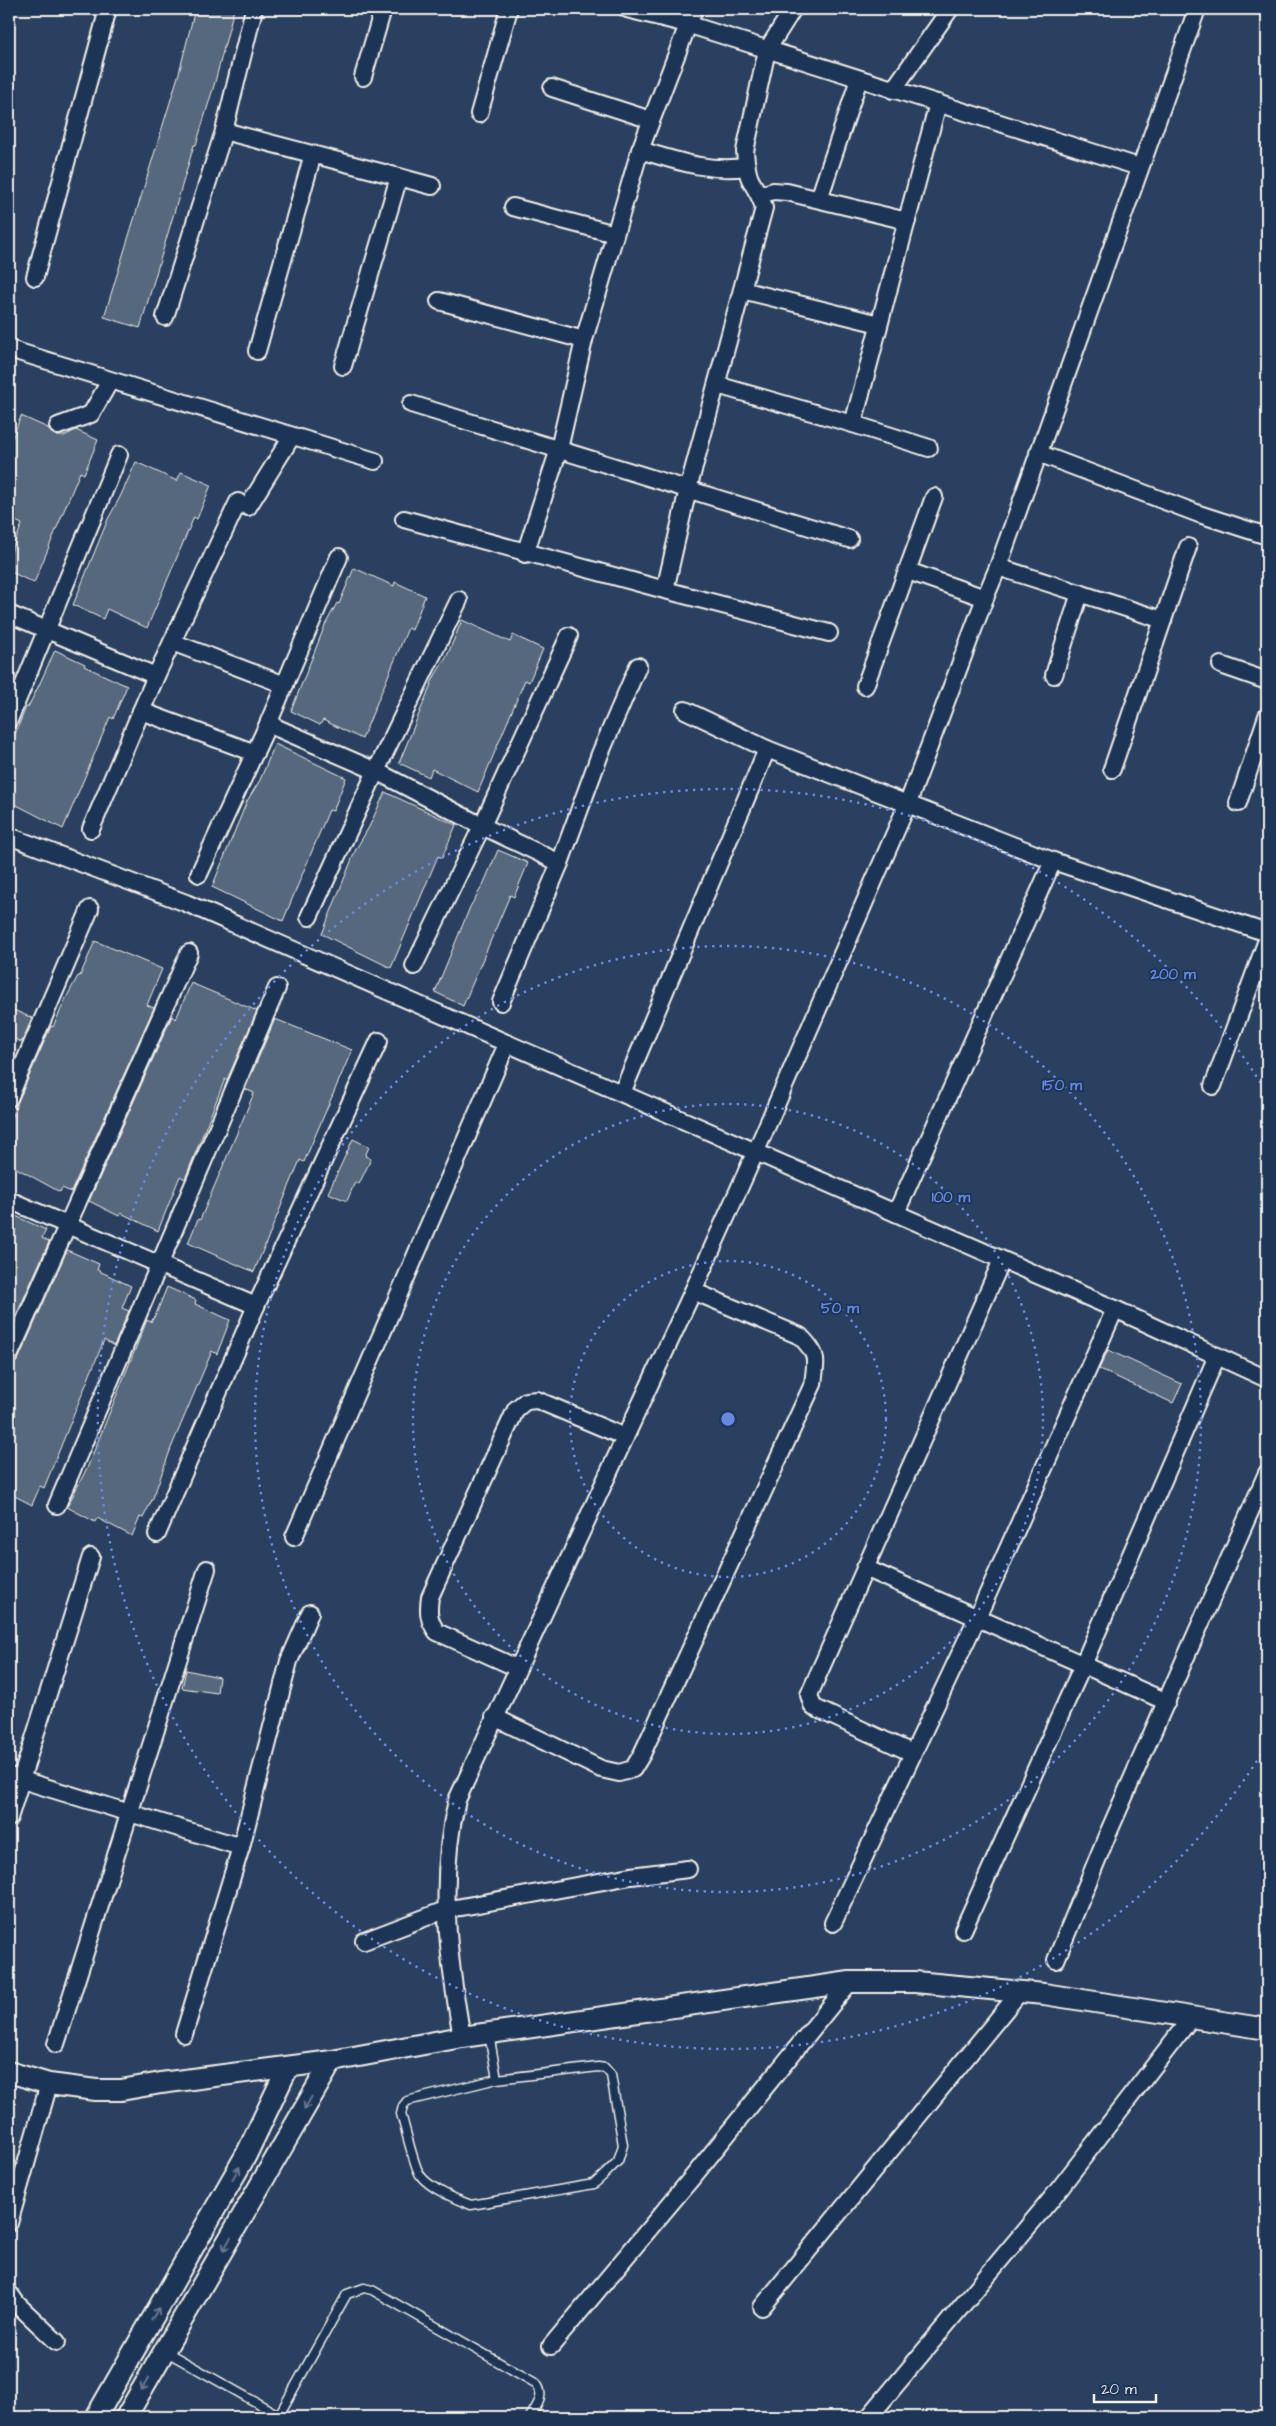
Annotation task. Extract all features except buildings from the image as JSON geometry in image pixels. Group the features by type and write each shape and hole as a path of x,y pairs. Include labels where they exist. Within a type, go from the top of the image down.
{"street":[{"path":"35,277 108,9"},
{"path":"165,318 224,131 254,9"},
{"path":"363,78 383,9"},
{"path":"478,114 509,9"},
{"path":"627,9 688,24 1139,167"},
{"path":"525,554 559,448 584,340 640,150 694,9"},
{"path":"665,590 688,489 764,208 761,195 750,179 746,167 745,151 767,50 793,9"},
{"path":"893,90 950,9"},
{"path":"462,2037 450,1965 445,1910 450,1829 457,1800 693,1291 908,803 984,598 998,567 1139,167 1197,9"},
{"path":"819,199 859,79"},
{"path":"552,88 651,120"},
{"path":"853,424 938,103"},
{"path":"224,131 432,186"},
{"path":"640,150 697,167 724,170 746,167"},
{"path":"258,351 313,154"},
{"path":"343,366 399,177"},
{"path":"761,195 773,191 819,199 907,221"},
{"path":"513,207 615,234"},
{"path":"742,290 879,324"},
{"path":"439,301 584,340"},
{"path":"9,350 375,461"},
{"path":"58,426 91,414 110,381"},
{"path":"717,385 929,448"},
{"path":"411,404 559,448 849,539"},
{"path":"90,829 172,642 243,504 292,436"},
{"path":"1038,453 1199,514 1267,536"},
{"path":"9,720 119,455"},
{"path":"866,686 934,497"},
{"path":"404,519 525,554 829,633"},
{"path":"1112,769 1188,547"},
{"path":"199,874 268,724 339,557"},
{"path":"998,567 1164,620"},
{"path":"908,571 984,598"},
{"path":"1054,675 1080,593"},
{"path":"309,917 376,771 459,600"},
{"path":"9,614 156,676"},
{"path":"414,966 482,826 569,636"},
{"path":"172,642 284,685"},
{"path":"1221,665 1267,681"},
{"path":"501,1002 560,863 600,754 638,666"},
{"path":"685,710 768,749 1053,861 1267,933"},
{"path":"141,711 255,753"},
{"path":"1238,802 1267,716"},
{"path":"268,724 376,771 482,826 560,863"},
{"path":"622,1093 768,749"},
{"path":"9,836 186,903 1115,1309 1267,1379"},
{"path":"896,1214 1053,861"},
{"path":"9,1098 90,909"},
{"path":"1213,1086 1267,940"},
{"path":"9,1356 189,953"},
{"path":"57,1505 277,988"},
{"path":"157,1534 256,1306 379,1041"},
{"path":"294,1537 507,1044"},
{"path":"9,1200 256,1306"},
{"path":"912,1753 818,1710 813,1707 809,1695 1002,1260"},
{"path":"494,1717 601,1769 619,1773 633,1769 646,1744 813,1384 814,1350 800,1336 693,1291"},
{"path":"833,1923 977,1618 1115,1309"},
{"path":"963,1930 1083,1665 1218,1356"},
{"path":"517,1668 437,1632 430,1622 428,1610 430,1597 516,1409 526,1401 537,1400 625,1437"},
{"path":"1056,1960 1106,1838 1267,1473"},
{"path":"9,1818 15,1778 91,1557"},
{"path":"865,1568 1167,1702"},
{"path":"56,2044 131,1814 207,1569"},
{"path":"184,2034 241,1847 289,1661 310,1613"},
{"path":"15,1778 241,1847"},
{"path":"364,1941 445,1910 631,1876 688,1869"},
{"path":"551,2346 696,2173 850,1982"},
{"path":"9,2072 49,2084 96,2090 121,2090 332,2061 489,2033 850,1982 915,1982 1044,1994 1267,2029"},
{"path":"762,2308 1019,1993"},
{"path":"869,2417 1052,2198 1191,2018"},
{"path":"126,2417 332,2061"},
{"path":"96,2417 246,2155 288,2067"},
{"path":"9,2223 49,2084"},
{"path":"9,2294 57,2342"}],"lane":[{"path":"489,2033 497,2079"},
{"path":"598,2067 605,2068 611,2074 623,2145 618,2161 594,2184 471,2205 454,2199 436,2188 420,2175 401,2114 403,2106 408,2101 497,2079 598,2067"},
{"path":"165,2351 281,2416 347,2294 364,2288 372,2290 538,2384 542,2392 541,2400 530,2417"}]}
